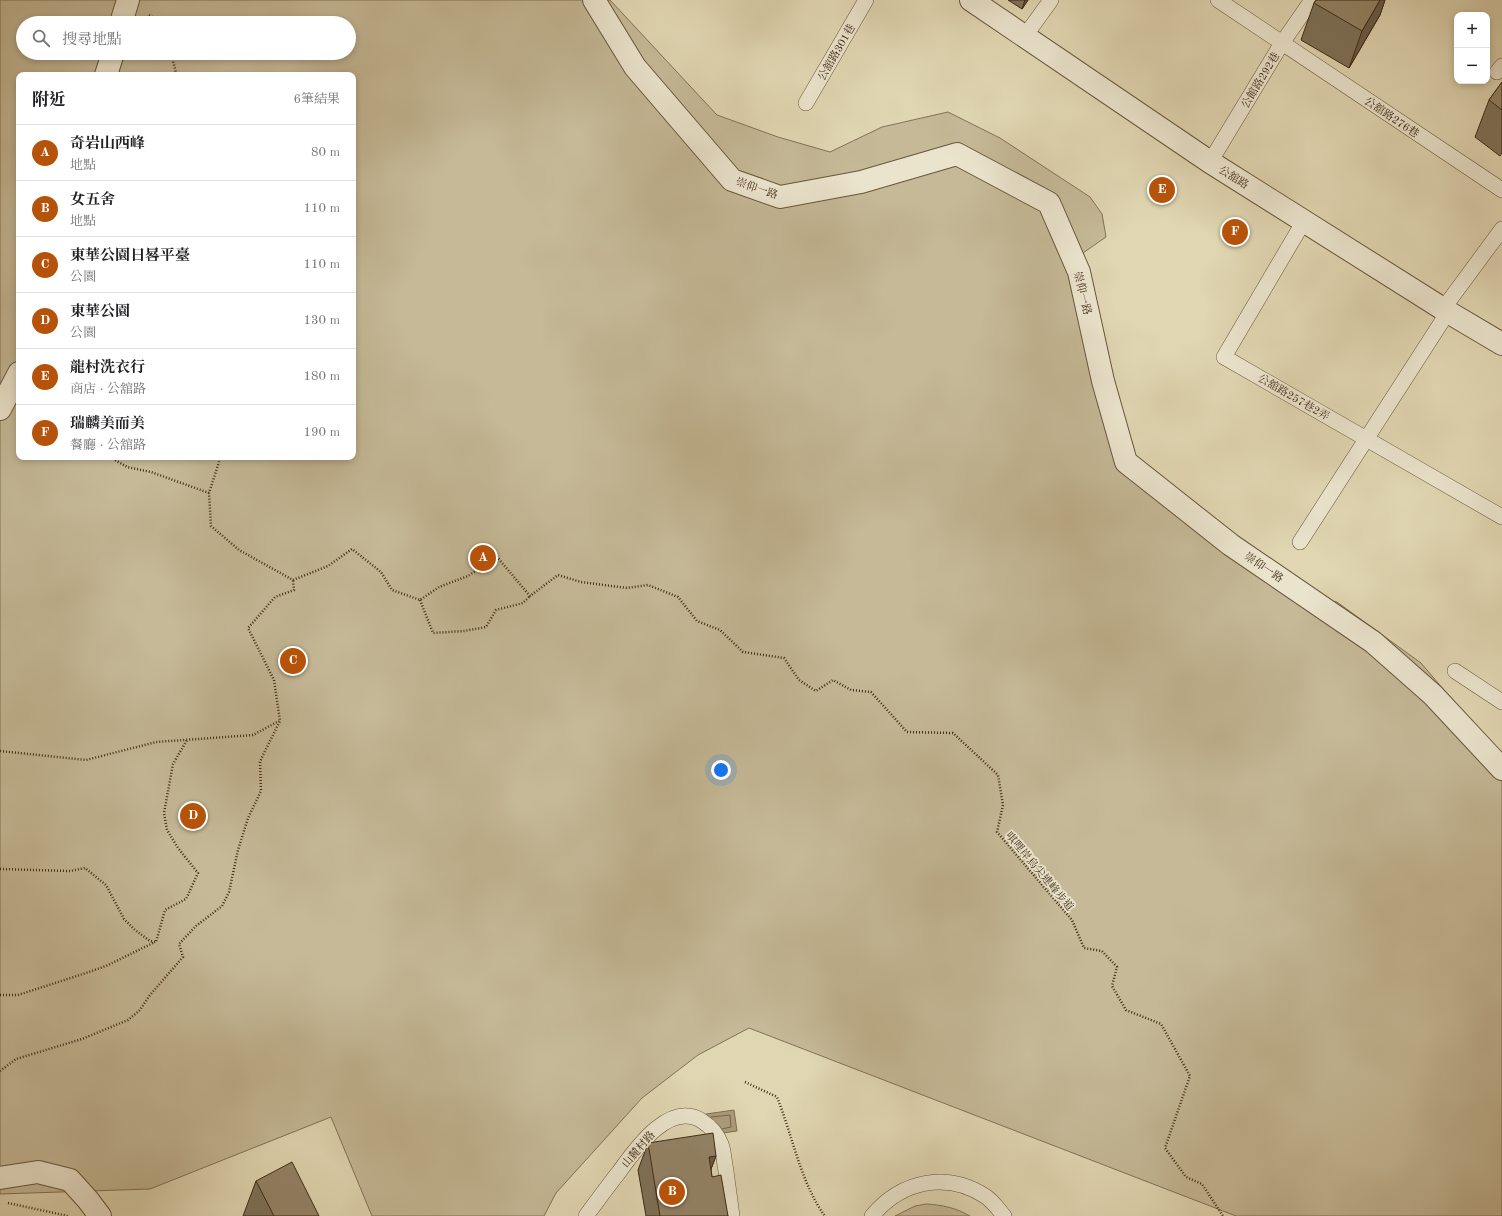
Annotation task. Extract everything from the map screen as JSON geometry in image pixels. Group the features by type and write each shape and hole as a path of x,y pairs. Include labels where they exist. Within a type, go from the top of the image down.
{"street":[{"path":"123,16 128,0"},
{"name":"崇仰一路","path":"594,0 635,66 732,180 780,197 861,182 957,154 1049,203 1079,272 1103,381 1126,462 1231,545 1373,642 1433,695 1502,769"},
{"name":"公舘路","path":"972,0 1210,162 1502,344"},
{"path":"107,72 111,60"},
{"path":"0,409 16,379"},
{"path":"0,1178 38,1172 70,1180 100,1216"}],"lane":[{"name":"公舘路301巷","path":"806,103 866,0"},
{"path":"1025,36 1051,0"},
{"name":"公舘路276巷","path":"1218,0 1502,190"},
{"name":"公館路292巷","path":"1210,162 1282,43 1312,0"},
{"name":"公舘路257巷2弄","path":"1304,221 1224,357 1502,517"},
{"path":"1300,542 1446,310 1502,229"},
{"path":"1455,671 1502,702"},
{"name":"山麓村路","path":"586,1216 633,1152 662,1124 672,1119 685,1116 692,1116 703,1121 719,1139 723,1150 732,1216"},
{"path":"872,1216 883,1203 901,1191 926,1182 948,1182 958,1184 975,1191 985,1196 1004,1216"}],"path":[{"path":"173,60 176,72"},
{"path":"115,460 127,467 151,472 209,493"},
{"path":"220,460 209,493 211,526 239,550 293,580"},
{"path":"293,580 328,566 352,549 381,572 392,590 420,600 433,633 464,632 486,627 496,610 523,603 530,596 497,557 468,576 440,587 420,600"},
{"name":"唭哩岸烏尖連峰步道","path":"530,596 558,574 581,582 628,588 648,585 678,597 697,621 720,630 743,652 784,658 799,680 816,691 833,680 851,690 871,692 907,732 953,732 998,775 1003,805 997,832 1072,920 1084,948 1102,951 1117,967 1112,986 1126,1010 1161,1024 1190,1076 1165,1148 1186,1177 1202,1184 1223,1216"},
{"path":"0,1071 16,1059 82,1039 128,1020 140,1010 150,995 183,957 179,944 196,926 222,906 229,892 238,850 248,818 261,791 260,762 262,754 280,721 274,680 248,628 275,597 294,590 293,580"},
{"path":"0,751 86,760 156,742 253,735 280,721"},
{"path":"0,995 18,995 86,973 106,966 156,942 165,910 186,899 198,872 178,848 167,830 164,813 173,764 187,740"},
{"path":"0,869 70,871 85,868 106,885 124,919 135,930 150,941 156,942"},
{"path":"745,1082 776,1097 786,1118 799,1163 819,1208 825,1216"},
{"path":"5,1202 68,1216"}],"shaded area":[{"path":"0,0 610,0 717,115 778,137 830,152 882,127 948,112 1000,138 1090,197 1102,214 1106,237 1080,255 1126,449 1305,595 1337,602 1421,663 1502,758 1502,1216 1236,1216 749,1028 698,1055 642,1098 556,1193 544,1216 372,1216 331,1117 150,1189 0,1194"},
{"path":"926,1204 949,1207 970,1216 895,1216 915,1206"}],"water":[{"path":"734,1110 737,1131 709,1135 706,1114"}],"building":[{"path":"1316,0 1380,0 1362,31 1314,3"},
{"path":"1502,82 1502,110 1489,100"},
{"path":"713,1133 716,1156 709,1157 712,1177 721,1175 728,1216 660,1216 648,1143"},
{"path":"292,1162 319,1216 274,1216 256,1181"}],"place":[{"name":"龍村洗衣行","path":"1162,190"},
{"name":"瑞麟美而美","path":"1235,232"},
{"name":"奇岩山西峰","path":"483,558"},
{"name":"東華公園日晷平臺","path":"293,661"},
{"name":"東華公園","path":"193,816"},
{"name":"女五舍","path":"672,1192"}]}
